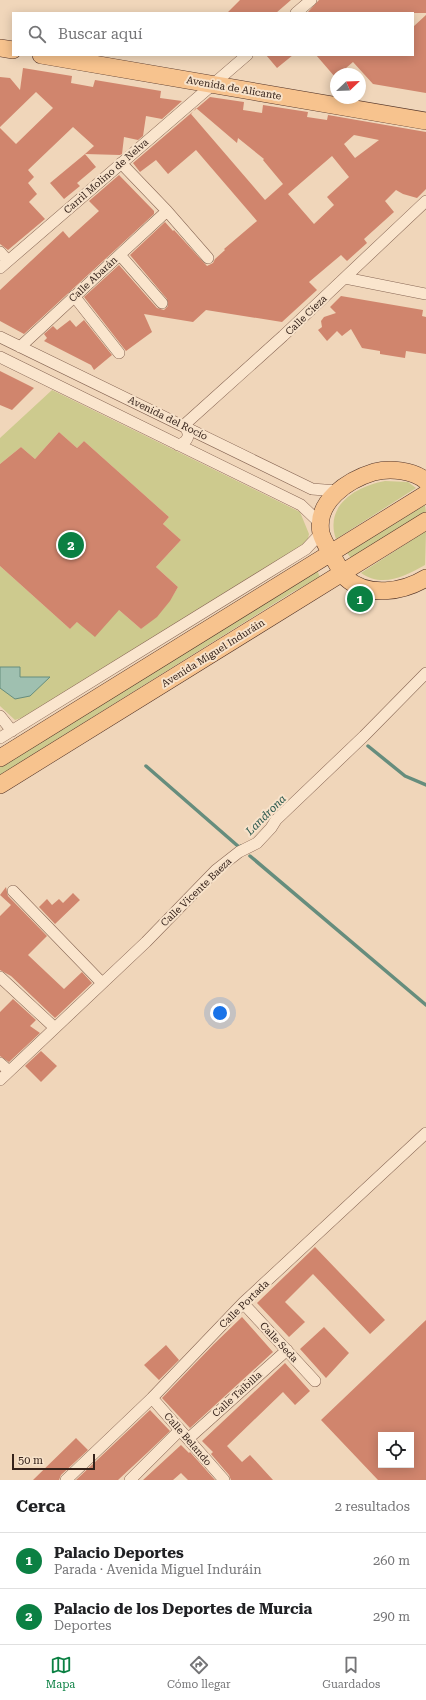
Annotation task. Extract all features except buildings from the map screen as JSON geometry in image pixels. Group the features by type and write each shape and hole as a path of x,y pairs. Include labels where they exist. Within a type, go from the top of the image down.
{"main road":[{"path":"0,48 12,50"},
{"name":"Avenida de Alicante","path":"47,56 426,121"},
{"path":"422,476 400,471 378,471 353,480 338,491 326,507 321,528 330,554 342,573 358,586 375,590 394,590 422,584"},
{"path":"0,758 426,494"},
{"name":"Avenida Miguel Induráin","path":"0,785 426,522"}],"street":[{"path":"297,12 311,0"},
{"name":"Carril Molino de Nelva","path":"4,264 246,56"},
{"path":"121,163 167,211 208,258"},
{"name":"Calle Cieza","path":"183,426 283,336 426,201"},
{"name":"Calle Abarán","path":"20,347 167,211"},
{"path":"0,252 4,264"},
{"path":"120,255 162,303"},
{"path":"345,278 426,294"},
{"path":"74,296 119,353"},
{"name":"Avenida del Rocío","path":"0,337 312,489 338,491"},
{"name":"Avenida del Rocío","path":"0,357 301,505 321,528"},
{"path":"176,425 183,426 188,432 188,440 185,443 176,444 169,438 170,430 176,425"},
{"path":"0,738 306,549 321,528"},
{"name":"Calle Vicente Baeza","path":"0,1080 146,942 216,870 238,852 257,843 271,828 276,820 364,736 426,673"},
{"path":"0,716 12,731"},
{"path":"13,891 102,983"},
{"path":"0,977 54,1028"},
{"path":"0,1063 9,1071"},
{"name":"Calle Portada","path":"66,1480 152,1398 243,1303 426,1133"},
{"name":"Calle Seda","path":"243,1303 315,1381"},
{"name":"Calle Taibilla","path":"130,1480 287,1350"},
{"name":"Calle Belando","path":"152,1398 224,1480"}],"shaded area":[{"path":"52,390 300,512 309,534 307,543 27,716 15,720 0,706 0,566 70,629 77,622 119,610 141,629 162,610 178,587 156,567 181,540 163,524 169,517 84,441 77,448 59,432 35,459 21,447 0,464 0,438"},
{"path":"385,481 408,482 416,488 336,539 334,527 335,516 339,507 346,499 364,487"},
{"path":"425,505 426,512 351,558 347,553"},
{"path":"426,531 425,565 410,573 394,579 386,580 377,580 361,573"},
{"path":"317,570 320,577 291,593 0,775 0,766"},
{"path":"0,667 20,667 20,677 50,677 30,696 15,699 0,688"}],"waterway":[{"name":"Landrona","path":"368,746 405,776 426,785"},
{"name":"Landrona","path":"146,766 239,847 241,846"},
{"name":"Landrona","path":"250,856 426,1005"}],"place":[{"name":"Palacio de los Deportes de Murcia","path":"71,545"},
{"name":"Palacio Deportes","path":"360,599"}]}
